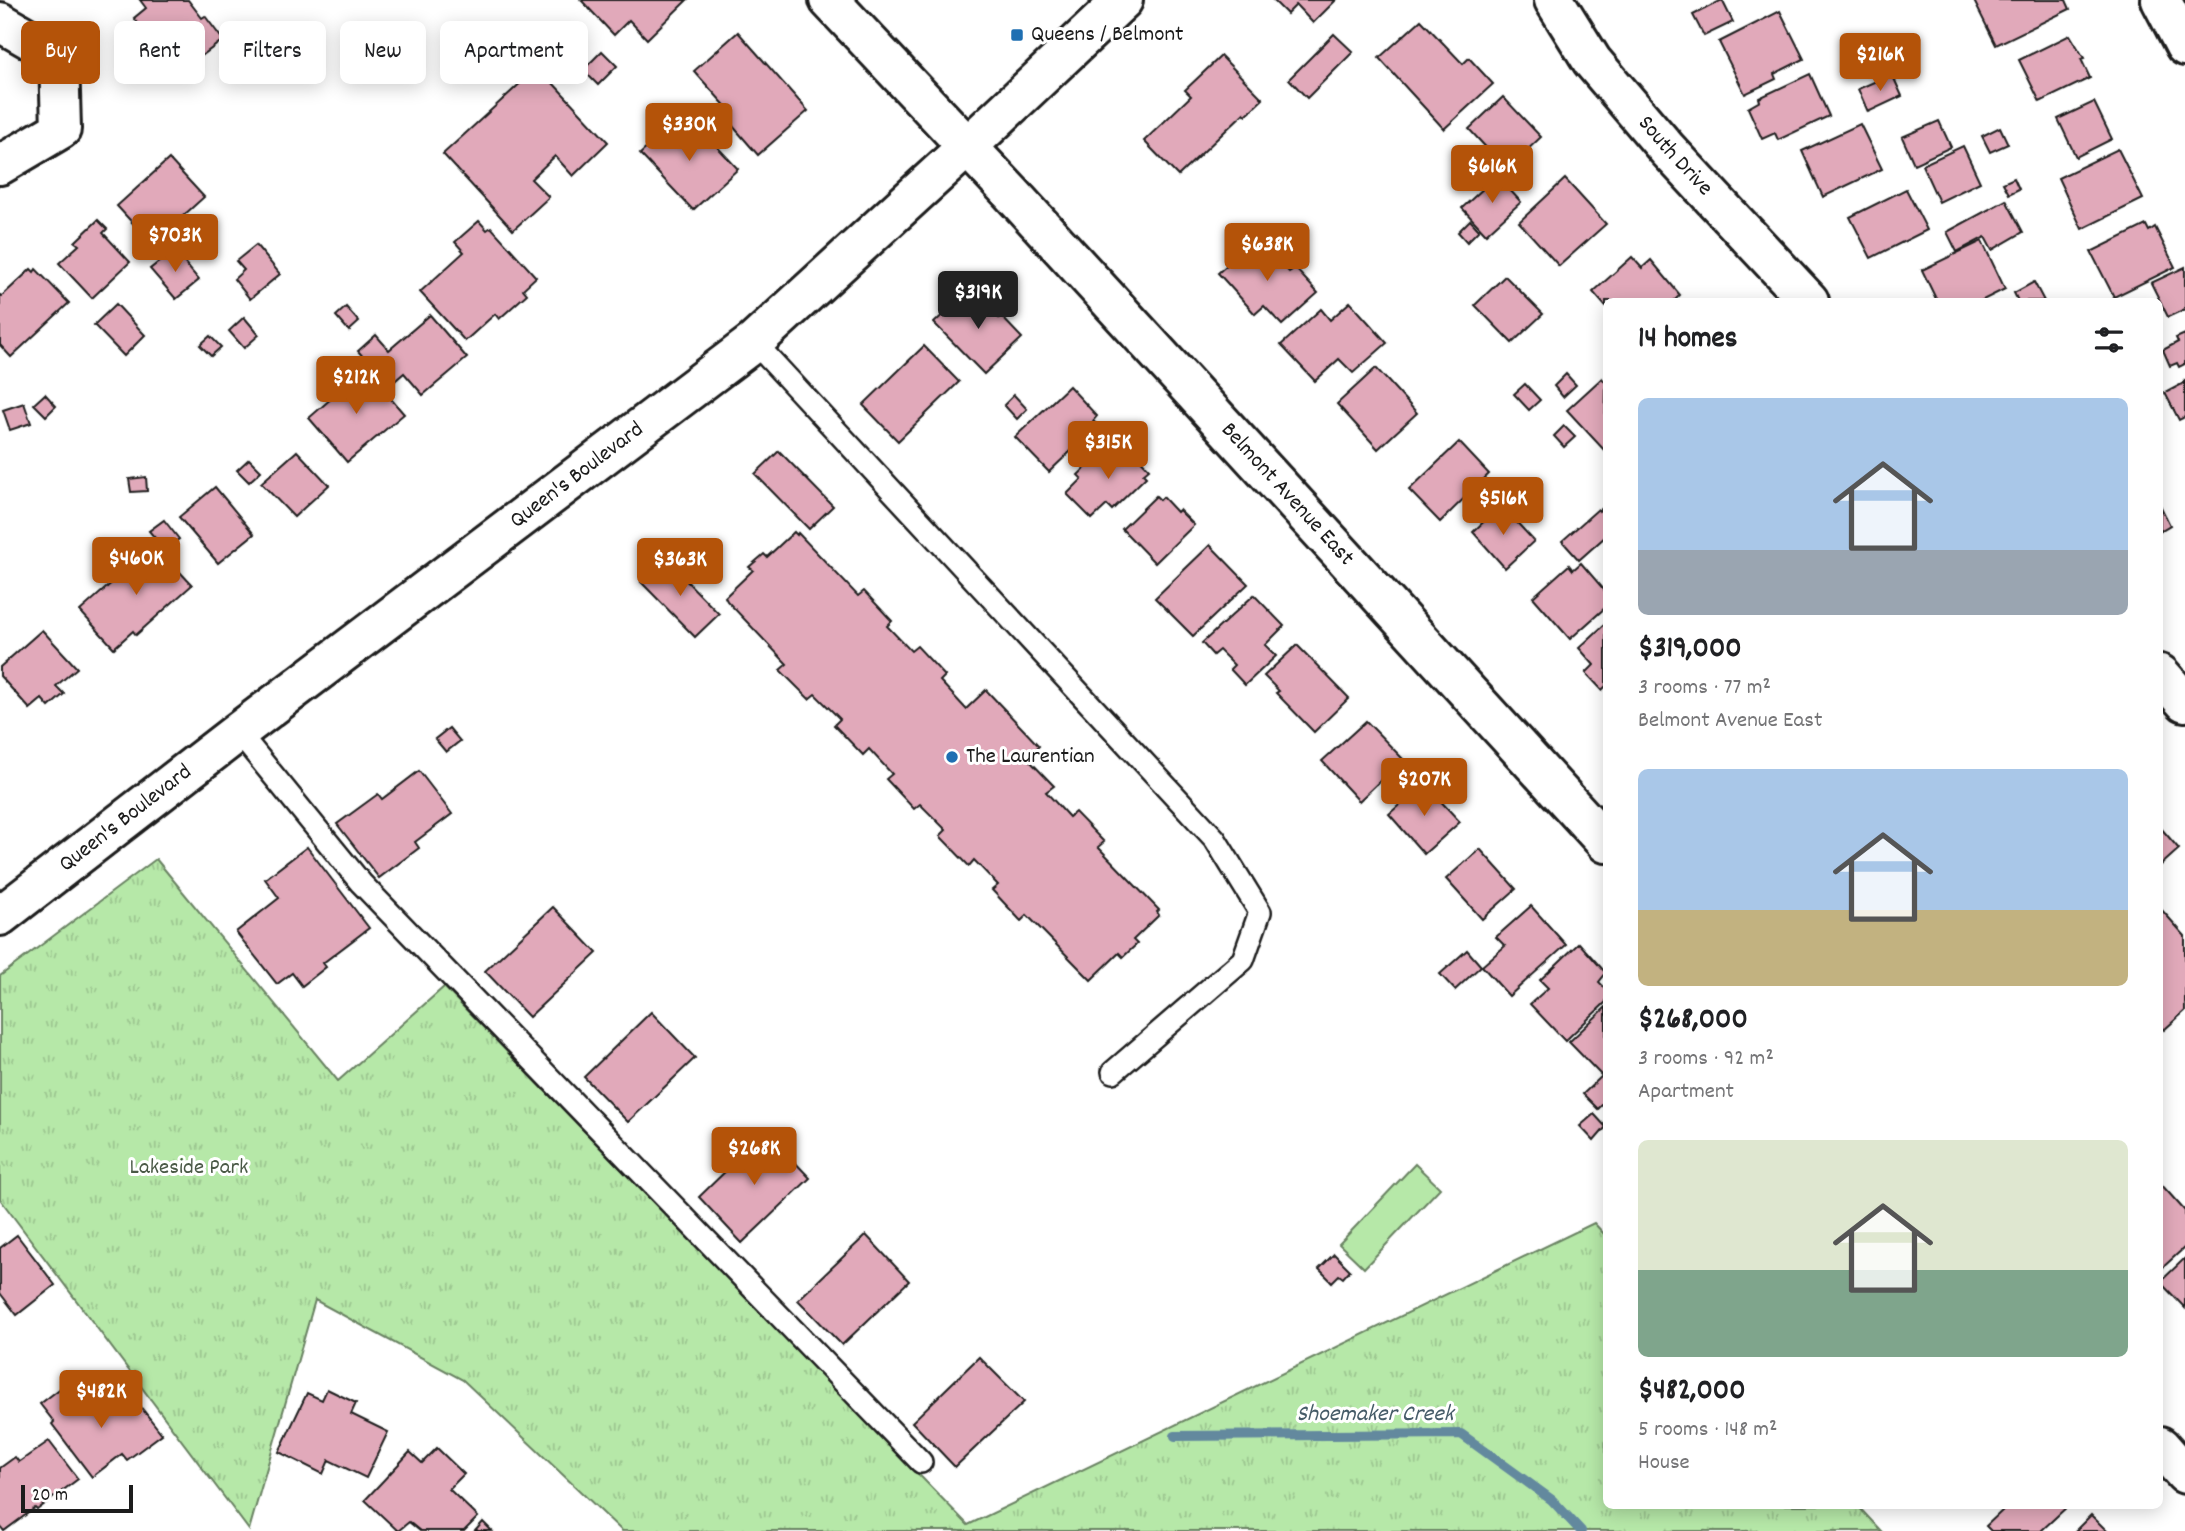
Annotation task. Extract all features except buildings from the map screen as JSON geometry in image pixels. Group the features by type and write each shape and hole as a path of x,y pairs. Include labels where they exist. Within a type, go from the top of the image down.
{"street":[{"name":"Belmont Avenue East","path":"829,0 1603,840"},
{"name":"Queen's Boulevard","path":"0,916 238,732 754,342 967,148 1124,0"},
{"name":"South Drive","path":"1554,0 1592,61 1667,149 1807,298"},
{"path":"2161,0 2185,46"},
{"path":"0,22 58,56 61,129 0,166"},
{"path":"2163,677 2185,702"},
{"path":"2163,1449 2185,1474"}],"lane":[{"path":"754,342 1215,839 1260,912 1243,960 1113,1072"},
{"path":"238,732 361,883 921,1462"}],"green space":[{"name":"Lakeside Park","path":"156,859 338,1081 444,987 968,1525 1594,1223 1603,1233 1603,1509 1861,1509 1881,1531 622,1531 463,1380 315,1300 249,1530 0,1199 0,976"},
{"path":"1415,1164 1440,1188 1364,1268 1339,1244"}],"waterway":[{"name":"Shoemaker Creek","path":"1175,1436 1461,1434 1552,1500 1581,1531"}],"place":[{"name":"Queens / Belmont","path":"1017,35"},
{"name":"The Laurentian","path":"952,757"}]}
